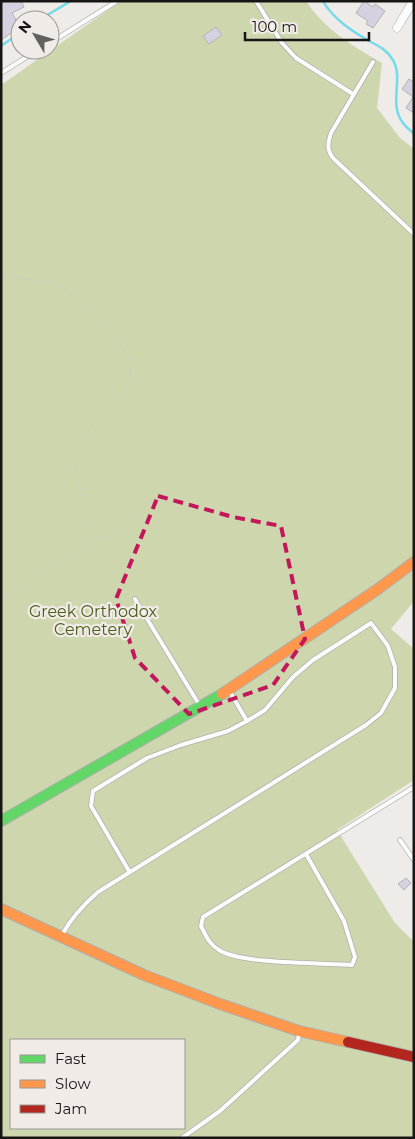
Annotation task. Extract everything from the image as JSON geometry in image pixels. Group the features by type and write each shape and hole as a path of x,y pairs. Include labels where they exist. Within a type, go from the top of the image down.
{"street":[{"path":"397,28 413,1"},
{"path":"2,818 228,690 378,589 414,562"},
{"path":"1,910 144,975 220,1004 299,1031 414,1058"}],"lane":[{"path":"60,37 117,1"},
{"path":"256,1 282,43 296,58 353,94"},
{"path":"1,73 22,60"},
{"path":"373,62 330,133 328,145 331,155 414,234"},
{"path":"135,599 200,706"},
{"path":"61,937 83,905 98,892 366,725 381,712 395,688 395,667 388,646 371,623 313,660 293,677 265,710 247,721 228,731 181,745 147,758 93,792 91,806 130,871"},
{"path":"228,690 247,721"},
{"path":"306,854 344,921 355,957 352,965 252,959 220,952 209,943 200,926 204,917 414,786"},
{"path":"400,840 414,860"},
{"path":"182,1138 220,1111 249,1086 298,1040 299,1031"}],"path":[{"path":"1,276 48,284 68,292 86,307 113,336 126,354 131,374 126,388 90,429 76,455 74,465 75,477 97,532 96,538 90,546 65,557 43,570 1,600"},
{"path":"96,538 120,536 128,531 145,504 149,501 159,500 184,506"}],"highlighted area":[{"path":"158,496 233,517 281,526 305,639 273,685 189,714 135,658 116,599"}],"green space":[{"name":"Greek Orthodox Cemetery","path":"121,1 306,1 331,29 350,44 382,63 377,108 400,138 414,149 414,601 391,629 414,649 414,780 337,830 395,923 414,942 414,1138 1,1138 1,85 37,60 60,60 60,44"}],"building":[{"path":"4,1 21,1 24,7 18,10 10,10 10,34 1,40 1,3"},
{"path":"364,1 373,7 375,4 385,11 373,28 366,24 368,21 356,13"},
{"path":"216,27 222,35 209,44 203,36"},
{"path":"409,79 414,82 414,113 406,108 413,97 402,89"},
{"path":"406,878 411,883 404,890 398,884"}],"waterway":[{"path":"56,10 71,1"},
{"path":"323,1 343,24 391,57 396,67 396,100 399,116 414,134"},
{"path":"1,46 10,40"}],"traffic: fast":[{"path":"1,821 222,694"}],"traffic: slow":[{"path":"222,694 378,589 414,562"},
{"path":"1,909 144,975 299,1031 348,1042"}],"traffic: jam":[{"path":"348,1042 414,1057"}]}
